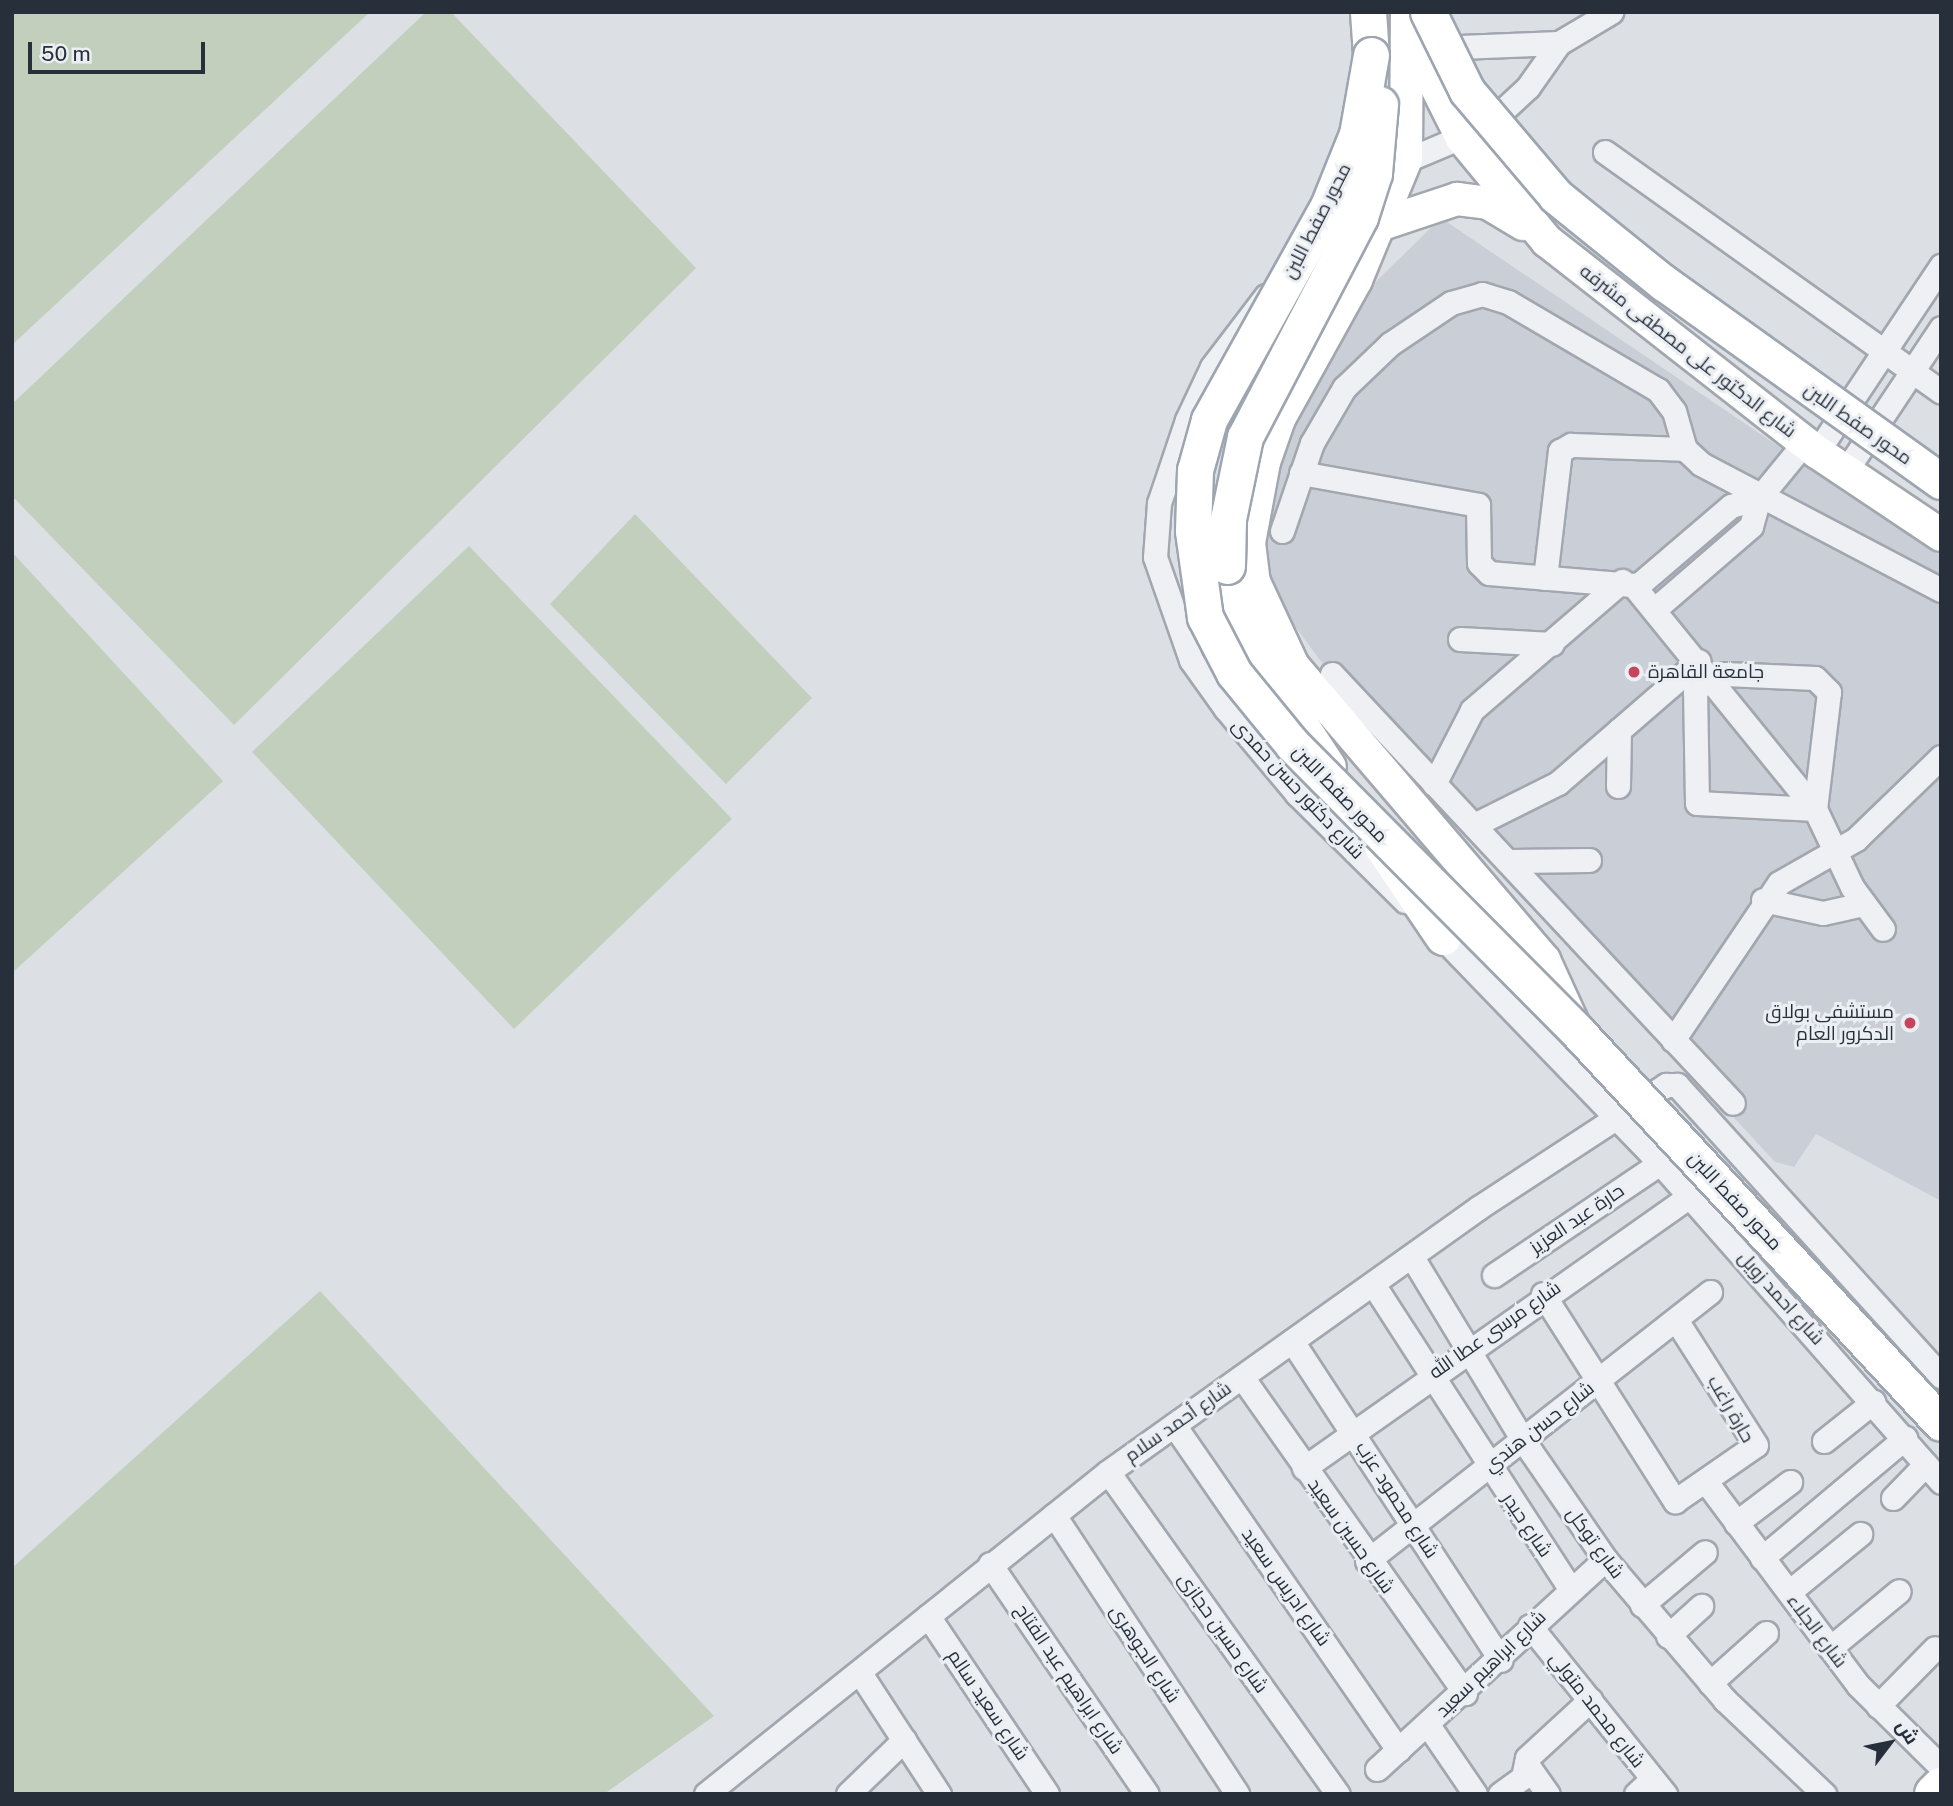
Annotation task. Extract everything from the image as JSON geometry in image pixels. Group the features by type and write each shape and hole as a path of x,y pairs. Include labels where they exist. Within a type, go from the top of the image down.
{"main road":[{"name":"محور صفط اللبن","path":"1368,12 1371,55 1357,134 1337,187 1209,420 1195,470 1199,591 1217,643 1252,700 1576,1030 1941,1423"},
{"name":"محور صفط اللبن","path":"1428,12 1467,91 1556,196 1664,284 1941,481"},
{"path":"1371,55 1380,102 1374,173 1339,266 1245,437 1233,478 1241,574 1233,601 1263,668 1443,937"}],"street":[{"name":"شارع الدكتور على مصطفى مشرفه","path":"1409,12 1421,47 1462,138 1547,241 1811,447 1941,536"},
{"path":"1409,12 1406,159 1382,224 1264,462 1241,574 1293,666 1544,960 1576,1030"},
{"name":"شارع دكتور حسن حمدى","path":"1611,12 1559,43 1509,108 1462,138 1406,159 1361,192 1241,323 1212,367 1159,503 1155,557 1191,660 1250,741 1618,1117"},
{"name":"شارع دكتور حسن حمدى","path":"1421,47 1559,43"},
{"path":"1605,152 1883,354 1941,392"},
{"path":"1303,256 1436,201 1469,199 1488,203 1547,241"},
{"path":"1655,609 1744,533 1759,498 1811,447 1883,354 1941,265"},
{"path":"1282,531 1301,473 1326,414 1366,364 1451,303 1482,294 1508,302 1658,390 1674,411 1685,449"},
{"path":"1845,472 1941,328"},
{"path":"1545,578 1560,452 1571,445 1685,449 1759,498 1941,590"},
{"path":"1301,473 1475,504 1482,513 1482,570 1629,584 1655,609 1705,669 1815,809 1838,849 1863,904 1883,929"},
{"path":"1434,784 1466,718 1552,645 1731,506 1759,498"},
{"path":"1460,639 1552,645"},
{"path":"1705,669 1694,700 1697,803 1815,809"},
{"path":"1474,825 1558,783 1619,730 1705,669 1804,677 1823,684 1830,702 1815,809"},
{"path":"1332,674 1734,1102"},
{"path":"1618,786 1619,730"},
{"path":"1673,1040 1763,900 1797,869 1838,849 1873,825 1941,757"},
{"path":"1510,861 1589,860"},
{"path":"1763,900 1823,913 1863,904"},
{"name":"شارع أحمد سلام","path":"706,1794 1108,1472 1412,1256 1618,1117 1673,1084 1941,1376"},
{"name":"شارع احمد زويل","path":"1618,1117 1934,1473"},
{"name":"حارة عبد العزيز","path":"1493,1275 1660,1163"},
{"name":"شارع مرسى عطا الله","path":"1304,1468 1543,1294 1690,1196"},
{"name":"شارع توكل","path":"1412,1256 1523,1440 1605,1559 1710,1683 1824,1794"},
{"name":"شارع حيدر","path":"1373,1284 1428,1377 1569,1587"},
{"name":"شارع حسن هندي","path":"1367,1560 1710,1292"},
{"path":"1543,1294 1671,1500 1707,1483"},
{"name":"حارة راغب","path":"1676,1320 1756,1445 1707,1483"},
{"name":"شارع محمود عزب","path":"1292,1341 1501,1660"},
{"name":"شارع حسين سعيد","path":"1242,1377 1367,1560 1465,1693"},
{"path":"1824,1441 1873,1402"},
{"name":"شارع ادريس سعيد","path":"1174,1425 1398,1750"},
{"path":"1762,1558 1905,1438"},
{"name":"شارع حسين حجازى","path":"1108,1472 1338,1794"},
{"path":"1893,1498 1934,1473"},
{"path":"1736,1523 1790,1482"},
{"name":"شارع الجلاء","path":"1707,1483 1830,1648 1938,1772"},
{"name":"شارع الجوهرى","path":"1054,1515 1237,1794"},
{"path":"1789,1592 1860,1534"},
{"path":"1642,1605 1705,1552"},
{"name":"شارع ابراهيم سعيد","path":"1377,1769 1501,1660 1569,1587 1605,1559"},
{"name":"شارع ابراهيم عبد الفتاح","path":"990,1564 1147,1794"},
{"path":"1830,1648 1899,1591"},
{"path":"1668,1636 1701,1606"},
{"name":"شارع سعيد سالم","path":"928,1616 1048,1794"},
{"name":"شارع محمد متولي","path":"1531,1626 1590,1700 1651,1789"},
{"path":"1710,1683 1766,1633"},
{"path":"1878,1706 1935,1648"},
{"path":"860,1673 939,1794"},
{"path":"1500,1794 1523,1777 1526,1760 1590,1700"},
{"path":"1428,1725 1475,1794"},
{"path":"848,1794 904,1740"},
{"path":"1526,1760 1548,1794"}],"shaded area":[{"name":"جامعة القاهرة","path":"1441,218 1941,556 1941,1201 1816,1134 1794,1167 1775,1162 1359,713 1280,606 1264,553 1275,459 1360,297"}],"green space":[{"path":"12,12 370,12 12,345"},
{"path":"426,12 451,12 696,268 234,725 12,496 12,404"},
{"path":"635,514 812,698 726,784 550,604"},
{"path":"469,546 732,819 514,1029 252,752"},
{"path":"12,552 223,781 12,973"},
{"path":"320,1291 714,1716 604,1794 12,1794 12,1568"}],"place":[{"name":"جامعة القاهرة","path":"1634,672"},
{"name":"مستشفى بولاق الدكرور العام","path":"1910,1023"}]}
